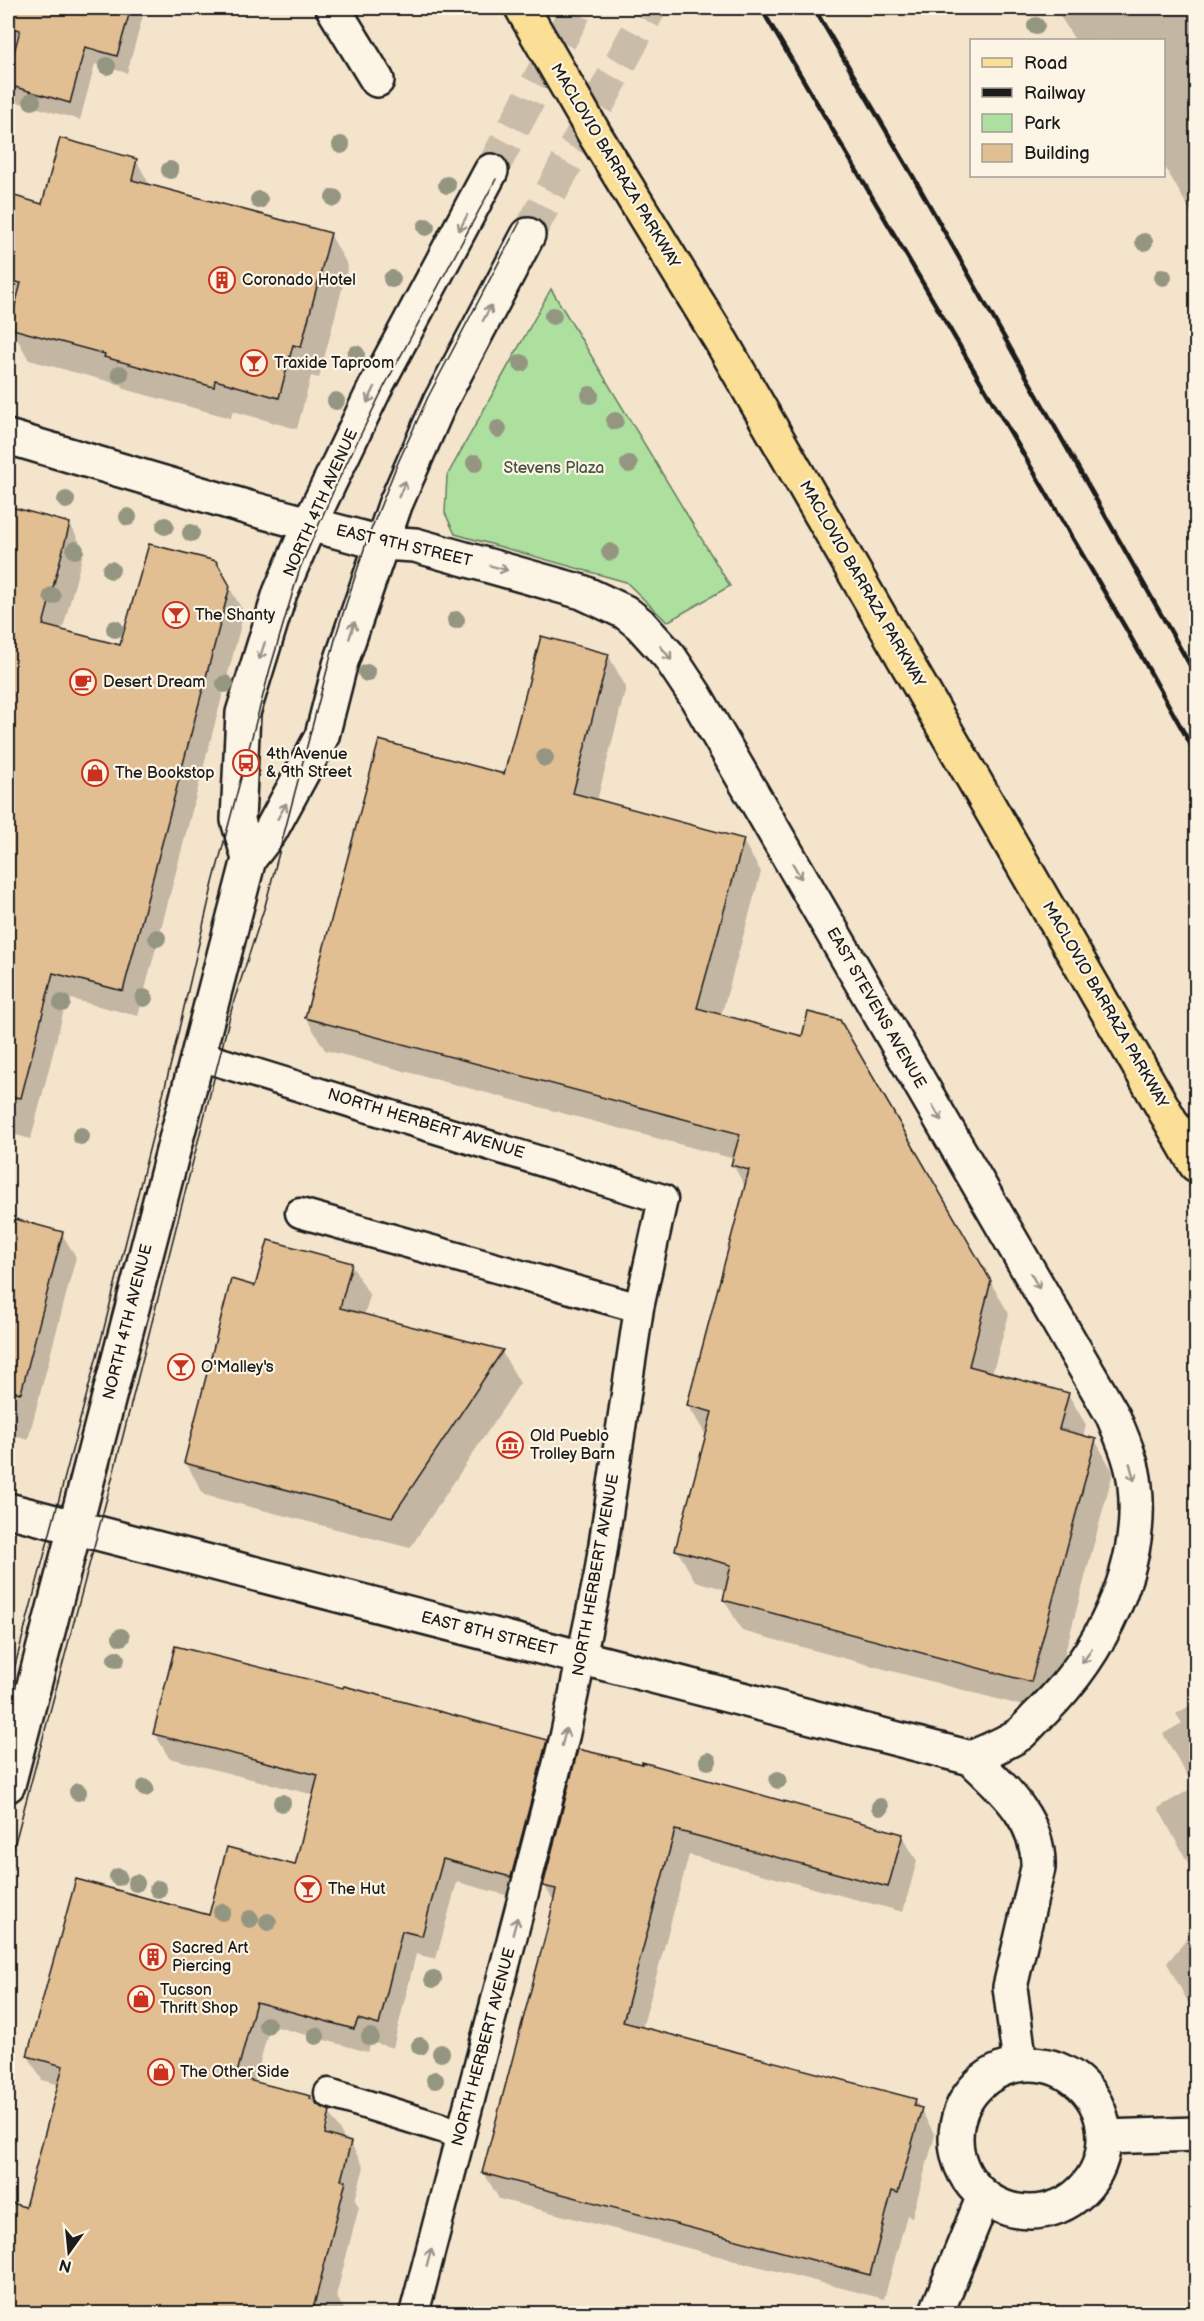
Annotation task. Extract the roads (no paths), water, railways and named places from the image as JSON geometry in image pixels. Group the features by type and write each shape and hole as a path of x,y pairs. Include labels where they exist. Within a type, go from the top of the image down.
{"main road":[{"name":"MACLOVIO BARRAZA PARKWAY","path":"522,8 595,135 727,351 1197,1165"}],"street":[{"path":"333,8 377,80"},
{"name":"NORTH 4TH AVENUE","path":"249,859 238,820 243,713 280,593 310,523 377,384 491,171"},
{"name":"NORTH 4TH AVENUE","path":"8,1785 249,859 280,814 322,735 340,665 381,543 408,472 440,402 528,235"},
{"name":"EAST 9TH STREET","path":"8,437 238,505 381,543 415,545 564,586 625,612"},
{"name":"EAST STEVENS AVENUE","path":"625,612 653,637 669,656 695,695 1113,1416 1126,1450 1135,1486 1135,1522 1130,1563 1118,1600 1092,1649 1063,1690 1020,1734 971,1758"},
{"name":"EAST 8TH STREET","path":"8,1510 971,1758"},
{"path":"971,1758 1007,1793 1019,1809 1029,1825 1039,1853 1038,1868 1010,1987 1020,2064"},
{"path":"1020,2064 1045,2065 1069,2074 1088,2091 1101,2113 1105,2137 1101,2161 1091,2182 1074,2198 1052,2209 1029,2212 1005,2207 984,2196 968,2178 958,2157 956,2132 962,2107 976,2087 996,2071 1020,2064"},
{"path":"1105,2137 1197,2134"},
{"path":"936,2313 984,2196"}],"lane":[{"name":"NORTH HERBERT AVENUE","path":"197,1055 663,1198 639,1308 599,1574 582,1658 562,1747 414,2313"},
{"path":"300,1213 639,1308"},
{"path":"329,2093 461,2134"}],"tunnel":[{"path":"491,171 577,8"},
{"path":"528,235 650,8"}],"tram line":[{"path":"8,1692 99,1348 172,1059 213,883 270,669 300,568 336,485 384,387 496,179"},
{"path":"8,1869 112,1479 233,1004 265,906 337,632 367,540 396,467 428,397 520,222"}],"railway":[{"path":"761,8 1125,627 1196,754"},
{"path":"814,8 914,178 1196,676"}],"place":[{"name":"Coronado Hotel","path":"222,280"},
{"name":"Traxide Taproom","path":"254,363"},
{"name":"The Shanty","path":"176,615"},
{"name":"Desert Dream","path":"83,682"},
{"name":"4th Avenue & 9th Street","path":"246,763"},
{"name":"The Bookstop","path":"95,773"},
{"name":"O'Malley's","path":"181,1367"},
{"name":"Old Pueblo Trolley Barn","path":"510,1445"},
{"name":"The Hut","path":"308,1889"},
{"name":"Sacred Art Piercing","path":"153,1957"},
{"name":"Tucson Thrift Shop","path":"141,1999"},
{"name":"The Other Side","path":"161,2072"}],"park label":[{"name":"Stevens Plaza","path":"554,468"}]}
